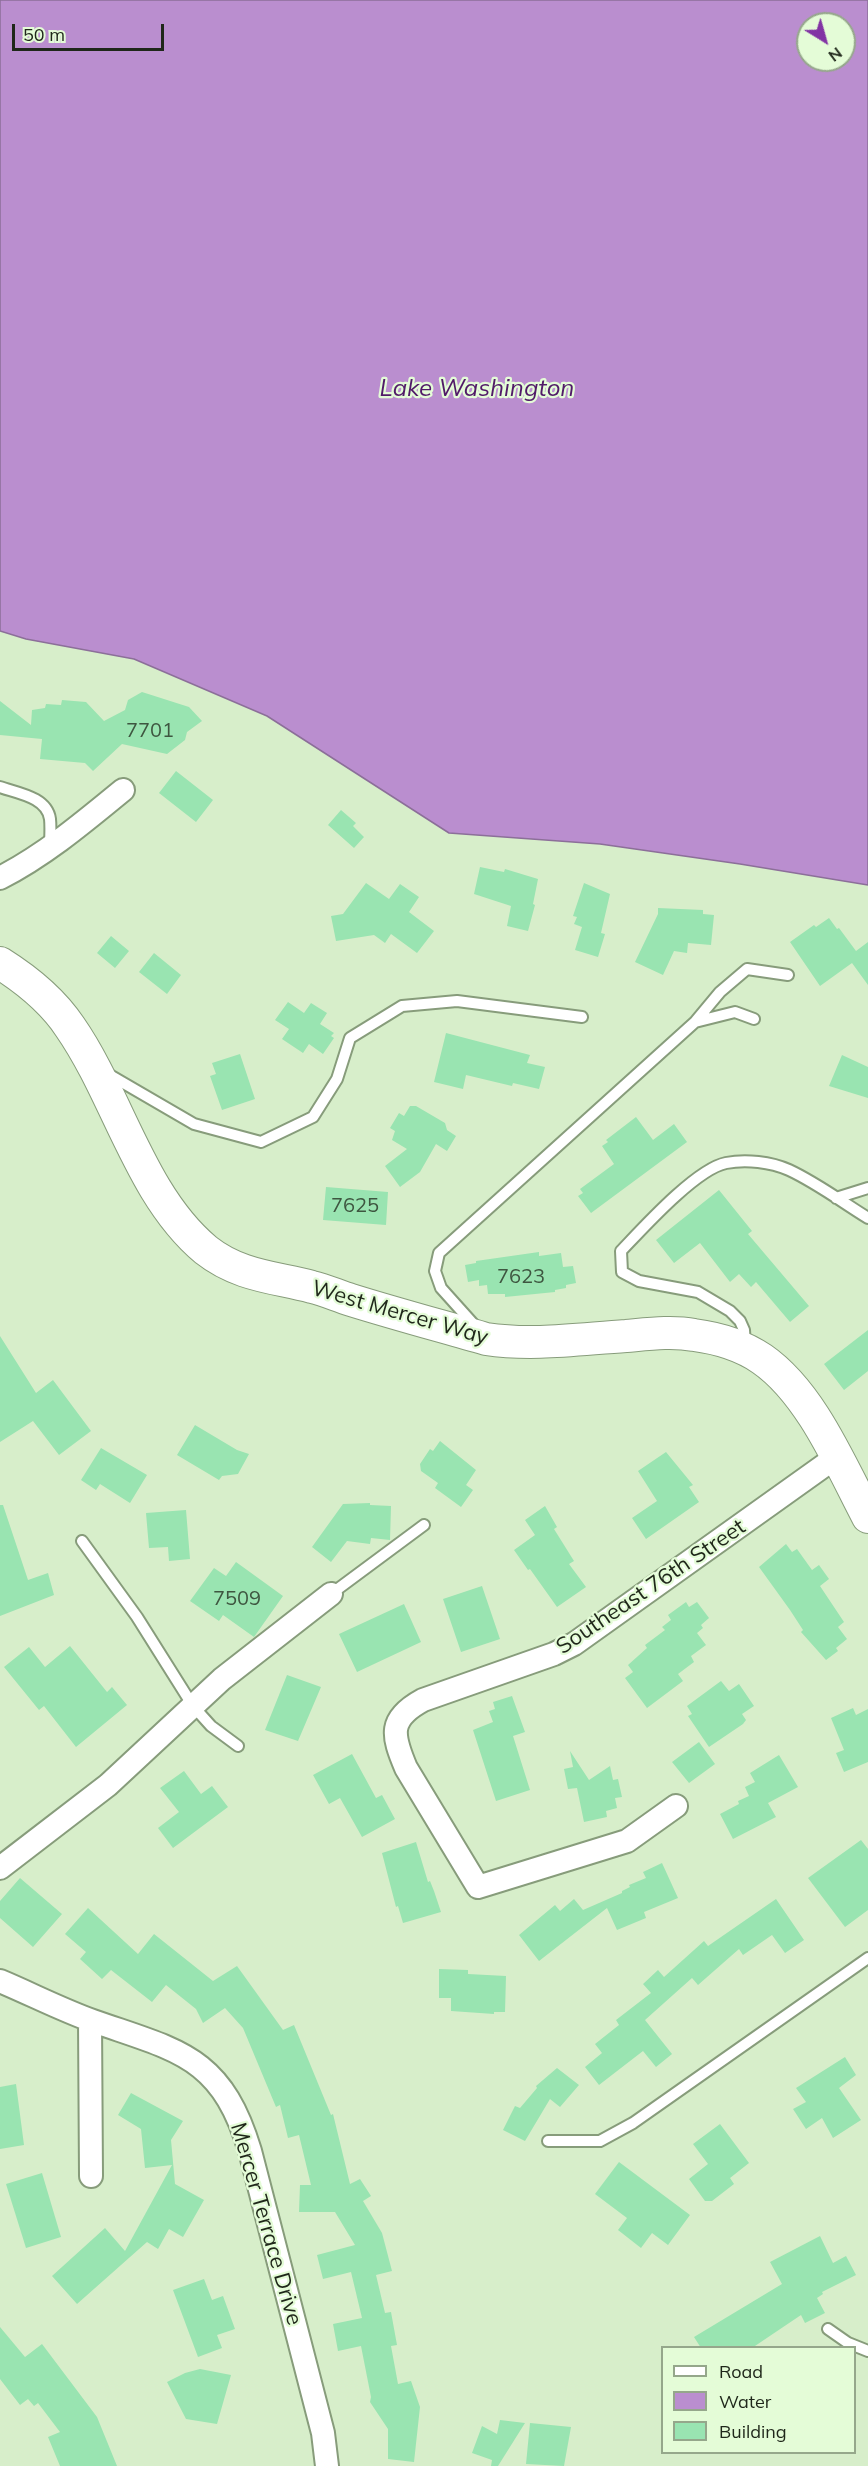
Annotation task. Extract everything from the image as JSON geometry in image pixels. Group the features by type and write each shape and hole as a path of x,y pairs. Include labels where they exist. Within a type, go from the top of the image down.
{"street":[{"path":"0,878 50,848 123,790"},
{"name":"West Mercer Way","path":"0,963 20,976 44,997 70,1026 169,1209 187,1232 208,1251 238,1269 272,1280 312,1287 486,1339 514,1343 551,1343 666,1333 695,1335 745,1349 763,1360 780,1375 800,1398 836,1457 868,1517"},
{"name":"Southeast 76th Street","path":"676,1806 627,1840 478,1887 406,1768 398,1748 395,1731 402,1716 410,1707 423,1700 554,1654 574,1644 836,1457"},
{"path":"0,1868 108,1785 222,1679 331,1594"},
{"name":"Mercer Terrace Drive","path":"0,1981 90,2020 186,2055 205,2069 220,2088 242,2124 323,2433 327,2466"},
{"path":"90,2020 91,2176"}],"lane":[{"path":"0,788 34,797 42,804 50,816 50,848"},
{"path":"486,1339 441,1288 435,1271 440,1253 695,1022 720,992 747,969 788,975"},
{"path":"93,1065 194,1124 261,1142 314,1117 337,1080 350,1038 402,1006 457,1001 582,1017"},
{"path":"695,1022 735,1012 754,1019"},
{"path":"745,1349 744,1330 740,1321 730,1311 698,1292 639,1281 622,1272 621,1251 652,1218 701,1176 725,1163 758,1161 788,1170 868,1218"},
{"path":"836,1198 868,1188"},
{"path":"331,1594 424,1526"},
{"path":"82,1541 137,1617 193,1706 211,1726 238,1746"},
{"path":"548,2141 600,2141 633,2123 868,1958"},
{"path":"828,2330 856,2346"}],"water":[{"name":"Lake Washington","path":"0,0 868,0 868,885 600,844 449,833 267,716 134,659 26,639 0,631"}],"building":[{"path":"142,692 189,707 202,721 187,732 185,740 167,754 122,744 93,771 85,763 40,759 42,739 0,735 0,701 31,725 32,710 45,708 46,704 61,705 62,700 86,702 104,721 125,710 128,700"},
{"path":"176,771 213,800 196,822 159,793"},
{"path":"341,810 356,823 353,826 364,837 354,848 328,825"},
{"path":"480,867 504,872 505,869 538,879 533,904 535,905 528,931 507,926 511,906 474,894"},
{"path":"366,883 389,899 400,884 419,897 409,912 434,931 417,953 391,934 385,943 374,935 336,941 331,916 343,914"},
{"path":"584,883 610,894 601,933 605,934 598,957 575,950 582,927 574,924 577,917 573,916"},
{"path":"658,908 703,910 703,914 714,915 711,945 688,943 687,953 674,951 663,975 635,962 658,914"},
{"path":"829,918 856,951 868,942 868,985 852,963 820,986 790,942 814,925 816,927"},
{"path":"111,936 129,951 115,968 97,953"},
{"path":"154,953 181,975 167,994 139,972"},
{"path":"288,1002 304,1013 311,1003 327,1013 320,1024 334,1033 331,1036 334,1038 323,1054 309,1044 303,1053 282,1039 289,1029 275,1020"},
{"path":"446,1033 530,1055 527,1063 545,1067 539,1089 513,1083 512,1086 466,1075 463,1089 434,1082"},
{"path":"240,1054 255,1099 222,1110 210,1076 216,1074 212,1063"},
{"path":"842,1055 868,1067 868,1098 829,1086"},
{"path":"410,1106 416,1106 445,1123 447,1130 456,1136 447,1151 436,1144 420,1172 400,1187 385,1166 407,1149 392,1140 395,1131 390,1128 399,1113 404,1116"},
{"path":"636,1117 653,1140 674,1124 687,1142 591,1213 578,1196 583,1193 580,1189 614,1164 602,1146 608,1142 606,1140"},
{"path":"326,1187 388,1192 386,1225 323,1220"},
{"path":"719,1190 752,1231 748,1234 809,1306 790,1322 756,1282 751,1287 739,1274 730,1282 700,1243 674,1263 656,1240"},
{"path":"539,1252 539,1256 561,1253 563,1267 573,1266 576,1283 566,1285 566,1288 555,1290 555,1292 505,1297 505,1294 488,1294 487,1285 479,1286 479,1280 468,1282 465,1265 476,1263 476,1261"},
{"path":"868,1330 868,1371 844,1390 824,1364"},
{"path":"0,1336 36,1393 53,1380 91,1431 59,1455 33,1421 0,1442"},
{"path":"195,1425 237,1450 249,1454 238,1474 222,1476 219,1480 177,1455"},
{"path":"440,1441 476,1470 466,1485 473,1490 461,1507 435,1488 438,1483 421,1471 420,1464 430,1449 433,1451"},
{"path":"101,1448 147,1475 130,1503 100,1484 96,1490 81,1480"},
{"path":"666,1452 693,1485 689,1487 699,1502 646,1539 632,1518 657,1501 638,1471"},
{"path":"370,1503 370,1505 391,1506 390,1540 371,1538 370,1544 347,1541 331,1562 312,1547 343,1504"},
{"path":"0,1505 3,1505 28,1580 48,1573 54,1595 0,1616"},
{"path":"545,1506 557,1527 554,1529 574,1561 569,1564 586,1587 557,1607 514,1550 535,1535 525,1520"},
{"path":"186,1510 190,1559 169,1561 168,1547 149,1548 146,1513"},
{"path":"786,1544 792,1552 797,1549 812,1570 819,1565 829,1579 820,1586 844,1622 838,1627 847,1639 836,1648 838,1651 826,1660 801,1632 803,1630 759,1567"},
{"path":"236,1562 283,1596 254,1637 223,1615 219,1621 190,1601 214,1568 226,1576"},
{"path":"482,1586 500,1639 461,1652 443,1599"},
{"path":"686,1602 689,1607 697,1602 709,1618 701,1625 703,1628 697,1633 706,1645 691,1656 694,1662 678,1674 683,1681 647,1708 625,1678 633,1672 628,1665 647,1648 645,1645 665,1630 662,1627 671,1620 668,1615"},
{"path":"404,1604 421,1642 357,1672 339,1634"},
{"path":"70,1646 107,1692 112,1687 127,1705 76,1747 44,1706 39,1710 4,1667 29,1647 45,1667"},
{"path":"287,1675 321,1687 298,1741 265,1730"},
{"path":"721,1681 729,1691 739,1684 754,1706 742,1714 746,1720 743,1724 709,1747 688,1716 692,1714 687,1706"},
{"path":"512,1696 525,1732 513,1736 530,1790 496,1801 473,1730 493,1722 489,1711 495,1709 493,1702"},
{"path":"853,1708 856,1715 868,1709 868,1762 844,1772 836,1753 844,1750 831,1718"},
{"path":"699,1742 715,1764 689,1783 672,1762"},
{"path":"570,1751 589,1780 610,1766 613,1780 618,1779 622,1797 615,1798 617,1808 606,1811 607,1817 584,1822 577,1788 568,1789 564,1769 573,1767"},
{"path":"352,1754 376,1798 382,1795 395,1819 362,1837 340,1798 329,1804 313,1775"},
{"path":"779,1755 798,1787 768,1803 776,1817 733,1839 720,1814 749,1796 745,1787 755,1782 750,1773"},
{"path":"184,1771 201,1794 212,1786 228,1807 173,1848 158,1828 179,1812 160,1788"},
{"path":"861,1840 868,1849 868,1910 845,1927 808,1878"},
{"path":"416,1842 428,1882 430,1881 441,1912 403,1923 398,1906 396,1907 382,1853"},
{"path":"662,1863 678,1898 644,1912 646,1918 617,1930 607,1908 539,1961 519,1935 555,1905 560,1911 574,1899 583,1910 622,1893 630,1887 629,1885 646,1878 643,1872"},
{"path":"20,1878 62,1914 33,1947 0,1918 0,1901"},
{"path":"776,1899 804,1940 785,1953 772,1935 743,1955 739,1949 698,1985 692,1978 645,2020 672,2054 656,2067 643,2051 599,2085 585,2067 602,2053 595,2044 619,2025 616,2020 651,1993 643,1984 658,1970 664,1977 704,1941 708,1946"},
{"path":"88,1908 138,1954 154,1934 213,1981 237,1966 283,2030 294,2025 331,2115 333,2114 350,2184 360,2179 371,2196 363,2201 382,2233 392,2271 376,2275 385,2313 391,2312 397,2345 391,2346 398,2384 411,2381 420,2407 414,2462 388,2459 388,2429 370,2402 361,2346 338,2351 333,2324 362,2318 351,2272 323,2279 317,2255 355,2245 335,2212 299,2212 300,2185 311,2185 299,2135 288,2138 280,2105 276,2107 243,2028 225,2008 203,2023 196,2009 166,1985 152,2002 111,1970 102,1979 80,1959 86,1952 65,1934"},
{"path":"439,1969 468,1970 468,1974 506,1976 505,2012 494,2012 494,2014 451,2011 451,1998 439,1998"},
{"path":"845,2057 856,2075 839,2088 861,2120 833,2138 822,2118 806,2129 793,2109 806,2102 796,2088"},
{"path":"557,2068 579,2085 560,2107 550,2099 525,2141 503,2130 515,2106 520,2108 537,2088 536,2086"},
{"path":"16,2084 24,2145 0,2149 0,2087"},
{"path":"131,2093 183,2121 171,2140 175,2184 204,2200 183,2237 169,2229 158,2249 147,2242 77,2304 52,2276 105,2228 125,2251 172,2165 145,2168 141,2129 118,2115"},
{"path":"720,2124 749,2163 730,2178 734,2184 712,2201 705,2201 689,2179 708,2164 693,2144"},
{"path":"619,2162 690,2215 668,2245 652,2233 641,2248 618,2230 627,2218 595,2194"},
{"path":"42,2173 61,2237 26,2248 6,2184"},
{"path":"820,2236 833,2263 846,2256 856,2275 822,2292 823,2294 817,2298 825,2313 805,2323 801,2315 755,2346 700,2346 694,2337 782,2284 770,2262"},
{"path":"204,2279 212,2300 223,2296 235,2329 217,2335 222,2348 198,2357 173,2290"},
{"path":"0,2327 25,2357 42,2344 97,2417 117,2466 60,2466 48,2437 60,2432 38,2403 34,2406 28,2399 20,2405 0,2379"},
{"path":"200,2369 231,2375 217,2424 186,2419 167,2382"},
{"path":"500,2420 525,2423 498,2466 491,2466 492,2460 472,2453 482,2426 497,2434"},
{"path":"530,2423 571,2427 564,2466 526,2464"}]}
